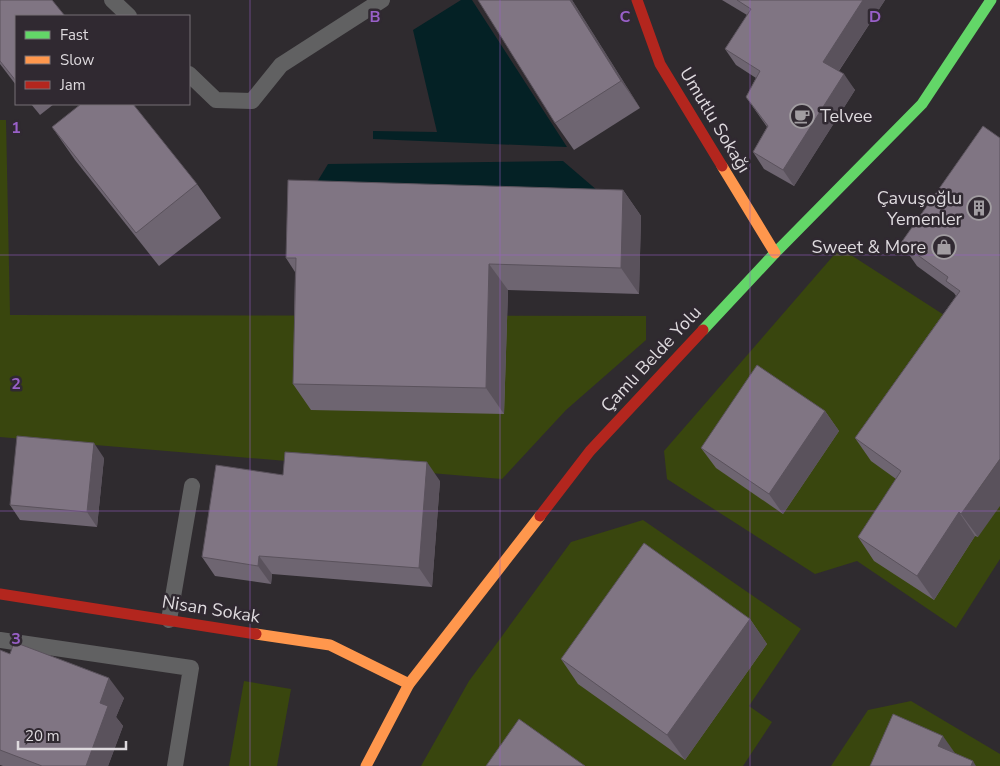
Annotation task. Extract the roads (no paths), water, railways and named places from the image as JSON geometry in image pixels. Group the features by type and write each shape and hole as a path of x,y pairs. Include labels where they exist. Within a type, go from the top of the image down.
{"street":[{"name":"Umutlu Sokağı","path":"637,0 660,64 775,252"},
{"name":"Çamlı Belde Yolu","path":"366,766 409,684 590,451 775,252 922,104 991,0"},
{"name":"Nisan Sokak","path":"0,594 330,645 409,684"}],"lane":[{"path":"112,0 128,15"},
{"path":"190,75 216,100 252,101 281,65 382,0"},
{"path":"169,620 192,486"},
{"path":"0,640 191,668 175,766"}],"water":[{"path":"461,0 472,0 567,147 373,139 373,131 437,132 413,30"},
{"path":"563,161 605,197 308,197 328,164"}],"place":[{"name":"Telvee","path":"802,116"},
{"name":"Çavuşoğlu Yemenler","path":"979,208"},
{"name":"Sweet & More","path":"944,247"}]}
